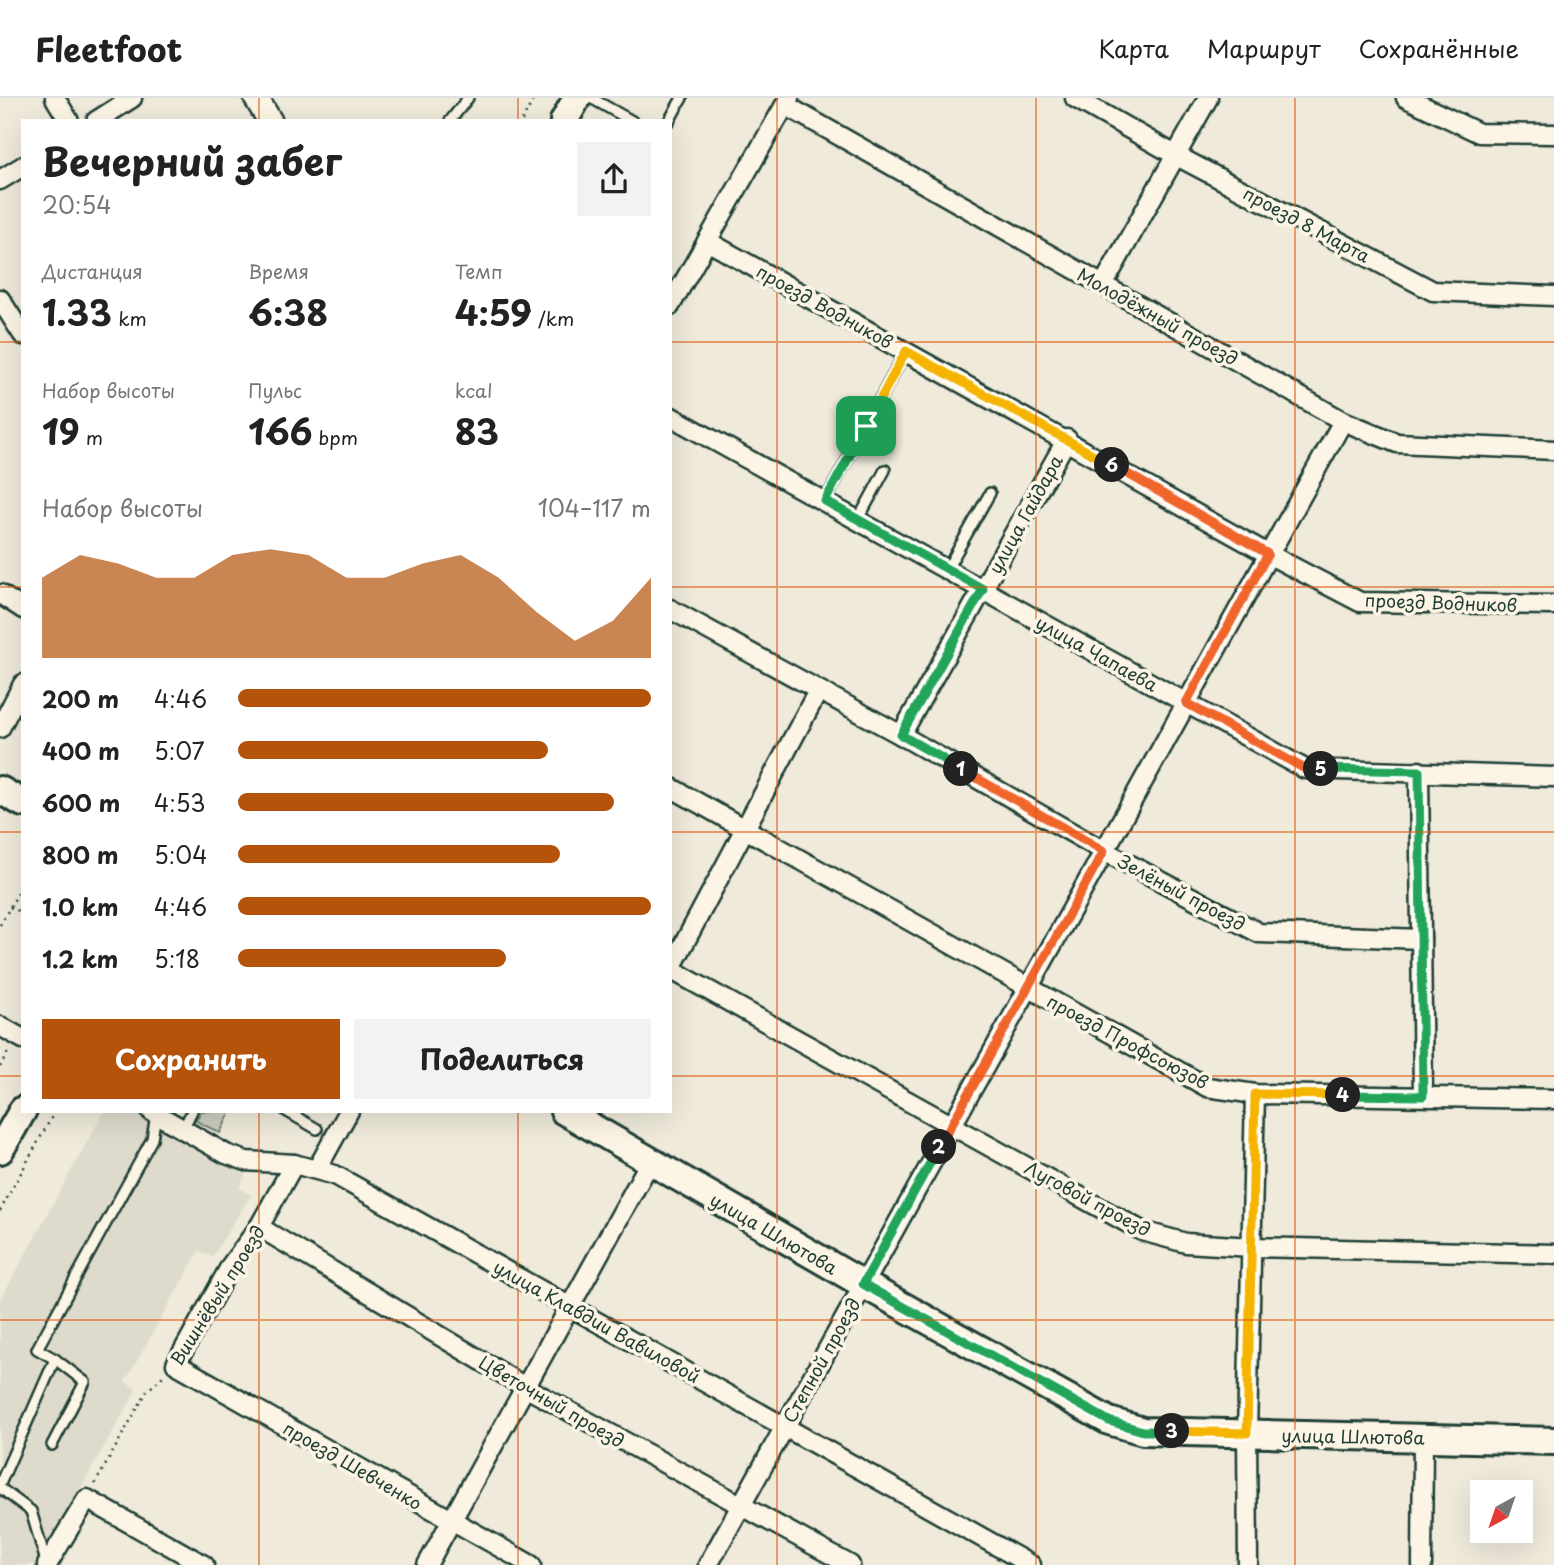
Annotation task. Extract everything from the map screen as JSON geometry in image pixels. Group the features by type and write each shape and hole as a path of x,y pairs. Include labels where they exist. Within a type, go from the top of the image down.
{"main road":[{"path":"565,119 576,98"},
{"path":"0,790 21,802"},
{"path":"0,1150 21,1113"},
{"name":"улица Шлютова","path":"581,1115 651,1160 863,1284 1109,1421 1143,1431 1554,1441"}],"street":[{"path":"55,98 68,119"},
{"path":"99,119 132,98"},
{"path":"256,98 269,119"},
{"name":"проезд 8 Марта","path":"1075,98 1177,156 1433,291 1554,296"},
{"path":"1102,285 1208,98"},
{"path":"1406,98 1479,133 1554,134"},
{"path":"672,302 787,102"},
{"name":"Молодёжный проезд","path":"787,102 1343,421 1397,443 1554,450"},
{"path":"0,180 21,167"},
{"name":"проезд Водников","path":"707,241 1067,439 1268,554 1360,602 1554,605"},
{"path":"0,299 21,332"},
{"name":"улица Чапаева","path":"672,416 1305,769 1554,777"},
{"name":"Степной проезд","path":"708,1565 1343,421"},
{"name":"улица Гайдара","path":"901,735 1067,439"},
{"path":"0,594 21,608"},
{"name":"Зелёный проезд","path":"672,610 901,735 1104,851 1259,933 1421,939"},
{"path":"0,728 21,688"},
{"path":"672,965 746,831 818,691"},
{"path":"1419,771 1423,1096"},
{"name":"проезд Профсоюзов","path":"672,788 1207,1087 1255,1094 1554,1099"},
{"name":"Луговой проезд","path":"672,970 952,1123 1142,1231 1186,1243 1252,1247 1554,1254"},
{"path":"0,1026 21,1038"},
{"path":"1248,1565 1247,1433 1255,1094"},
{"name":"улица Клавдии Вавиловой","path":"153,1113 226,1154 246,1161 294,1164 335,1175 1031,1565"},
{"path":"317,1169 348,1113"},
{"path":"427,1565 651,1160"},
{"name":"Вишнёвый проезд","path":"176,1364 231,1265 259,1227 294,1164"},
{"name":"Цветочный проезд","path":"259,1227 525,1387 739,1507 850,1565"},
{"name":"проезд Шевченко","path":"176,1364 531,1565"},
{"path":"1422,1565 1423,1438"},
{"path":"47,1565 87,1499 204,1565"}],"lane":[{"path":"452,119 468,98"},
{"path":"591,98 628,119"},
{"path":"670,119 682,98"},
{"path":"825,501 906,351"},
{"path":"858,520 885,470"},
{"path":"947,569 990,493"},
{"path":"52,1445 85,1382 37,1349 152,1139 153,1113"},
{"path":"183,1129 191,1113"},
{"path":"289,1113 317,1129"},
{"path":"47,1565 31,1511 0,1486 55,1359"}],"path":[{"path":"523,119 534,98"},
{"path":"0,925 21,888"},
{"path":"10,907 21,912"},
{"path":"0,1211 54,1113"},
{"name":"Вишнёвый проезд","path":"87,1499 147,1391 176,1364"}],"shaded area":[{"path":"103,1113 143,1113 247,1172 239,1188 251,1195 212,1257 199,1251 125,1382 137,1389 37,1565 0,1565 0,1301"},
{"path":"200,1113 230,1113 220,1133 196,1121"}],"route":[{"path":"906,351 1268,554 1186,703 1305,769 1419,771 1423,1096 1255,1094 1247,1433 1143,1431 1127,1428 1109,1421 863,1284 1104,851 901,735 983,589 825,501 866,426 906,351"}]}
